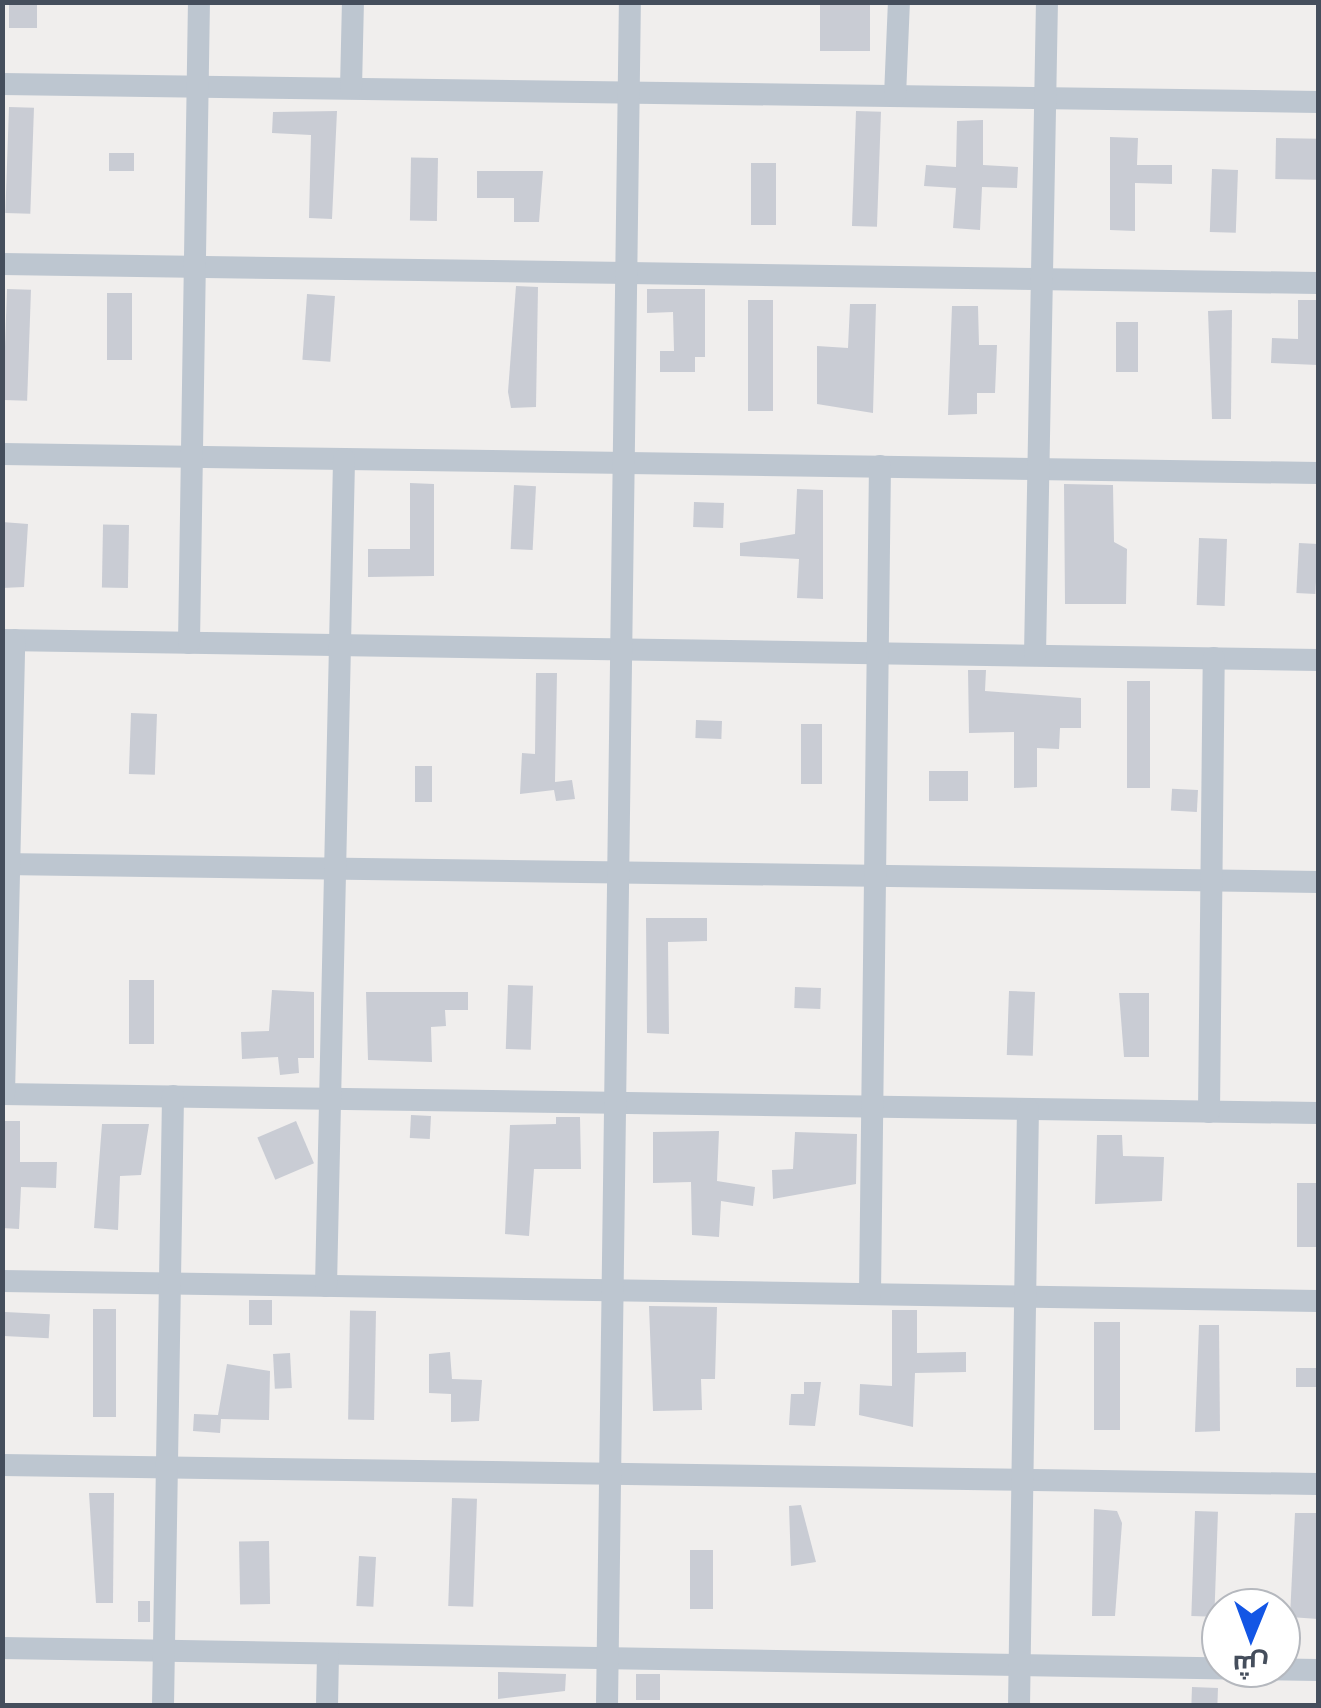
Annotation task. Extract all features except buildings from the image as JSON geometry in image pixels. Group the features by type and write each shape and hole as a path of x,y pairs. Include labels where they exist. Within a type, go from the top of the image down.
{"street":[{"path":"189,642 199,2"},
{"path":"351,88 354,2"},
{"path":"607,1706 630,2"},
{"path":"896,96 899,2"},
{"path":"1035,656 1047,2"},
{"path":"2,84 1318,102"},
{"path":"2,264 1318,283"},
{"path":"2,454 1318,473"},
{"path":"326,1286 340,867 344,458"},
{"path":"870,1294 880,875 880,466"},
{"path":"1318,660 8,640 3,1094 1318,1114"},
{"path":"1209,1112 1216,881 1214,658"},
{"path":"8,864 1318,882"},
{"path":"163,1706 174,1096"},
{"path":"1018,1706 1028,1109"},
{"path":"2,1281 1318,1301"},
{"path":"2,1465 1318,1484"},
{"path":"2,1648 1318,1670"},
{"path":"327,1706 328,1654"}]}
